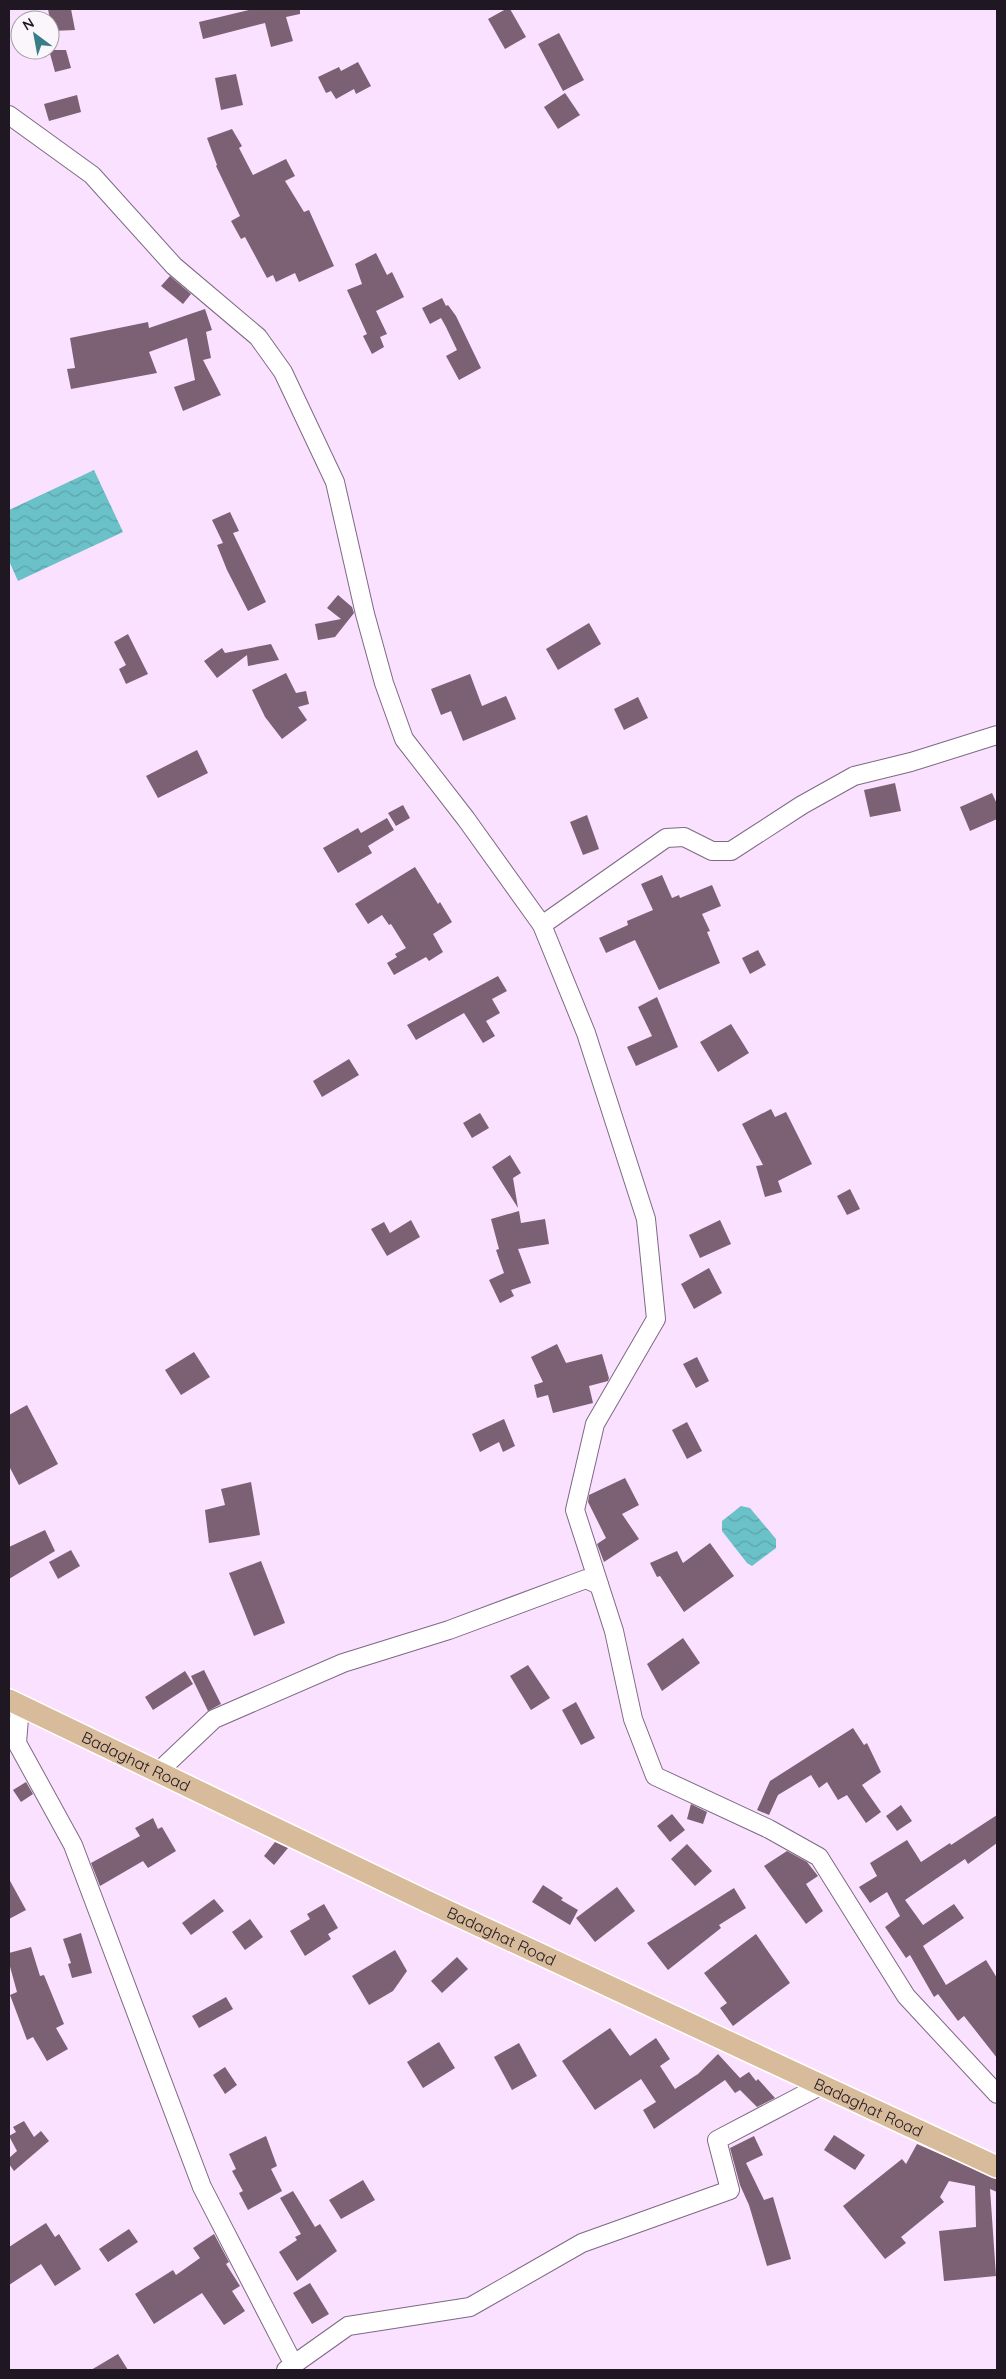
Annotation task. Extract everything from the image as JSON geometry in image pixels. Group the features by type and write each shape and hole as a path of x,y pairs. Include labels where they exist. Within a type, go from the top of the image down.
{"main road":[{"name":"Badaghat Road","path":"14,1703 433,1904 997,2167"}],"street":[{"path":"9,115 92,175 174,266 258,337 283,372 335,482 365,614 384,684 404,740 466,819 542,925 586,1033 646,1219 656,1319 595,1424 575,1510 614,1630 633,1719 655,1776 769,1829 819,1856 906,1996 997,2094"},
{"path":"542,925 666,838 684,837 712,851 731,851 802,805 854,776 910,762 997,735"},
{"path":"158,1772 214,1718 343,1663 449,1630 586,1579 600,1585"},
{"path":"14,1703 17,1744 73,1845 202,2187 290,2367 348,2326 470,2307 582,2244 730,2190 717,2140 822,2085"}],"water":[{"path":"94,470 123,532 18,581 9,561 9,510"},
{"path":"741,1506 750,1508 776,1539 776,1548 752,1566 747,1563 722,1531 722,1521"}],"building":[{"path":"71,9 75,30 60,31 60,10 48,10"},
{"path":"253,9 300,9 300,14 286,17 293,41 271,47 265,23 203,39 199,22"},
{"path":"506,9 510,9 526,37 505,49 488,19"},
{"path":"559,33 584,80 563,91 538,44"},
{"path":"60,50 66,50 71,68 55,72 52,60 60,60"},
{"path":"358,62 371,86 356,94 354,89 336,99 331,91 326,93 318,77 339,67 341,71"},
{"path":"236,74 243,105 221,110 215,78"},
{"path":"565,93 580,115 558,129 544,107"},
{"path":"77,95 81,112 49,121 44,104"},
{"path":"232,129 242,146 239,148 253,175 286,159 295,176 285,181 304,212 309,210 334,266 299,282 295,273 276,282 273,275 267,278 245,237 241,239 231,221 240,216 216,166 207,138"},
{"path":"376,253 387,275 392,272 404,297 376,311 387,334 380,337 384,347 372,354 363,336 367,334 347,290 362,284 355,264"},
{"path":"170,276 191,294 183,304 161,286"},
{"path":"442,298 446,306 448,305 456,316 481,368 459,380 446,356 457,350 446,327 441,318 430,324 422,308"},
{"path":"205,309 212,330 206,332 211,358 203,360 221,395 183,411 174,387 195,380 187,338 149,352 157,373 71,389 67,369 75,368 70,338 148,322 149,328"},
{"path":"230,512 239,531 233,533 266,602 248,611 227,570 217,545 223,543 212,520"},
{"path":"338,595 352,607 354,613 335,637 318,640 315,624 341,619 327,608"},
{"path":"589,623 601,644 558,670 546,649"},
{"path":"128,634 148,674 126,684 119,669 126,665 114,642"},
{"path":"271,644 279,660 248,666 247,655 217,678 204,661 222,648 225,653"},
{"path":"286,673 296,693 306,691 309,704 298,707 307,720 282,739 265,717 252,690"},
{"path":"470,674 482,706 506,696 516,719 463,741 451,711 441,715 431,689"},
{"path":"638,697 648,718 624,730 614,709"},
{"path":"197,750 208,773 158,798 146,776"},
{"path":"895,783 901,811 870,817 864,790"},
{"path":"992,793 997,804 997,819 970,831 960,807"},
{"path":"403,805 410,818 396,826 388,813"},
{"path":"587,815 599,849 583,855 570,822"},
{"path":"387,818 394,830 368,846 372,853 338,873 323,848 358,828 361,833"},
{"path":"415,867 438,904 440,902 452,922 433,934 443,952 429,961 426,957 394,975 387,963 397,957 395,954 406,948 391,924 389,925 382,915 368,924 355,904"},
{"path":"662,875 672,898 679,895 680,898 712,885 721,906 702,914 710,931 707,932 720,963 659,990 635,940 606,953 599,938 628,925 627,921 653,910 641,884"},
{"path":"758,950 766,965 750,974 742,958"},
{"path":"498,976 507,991 492,999 500,1013 486,1021 495,1036 483,1043 464,1013 416,1040 407,1025"},
{"path":"657,997 678,1047 636,1066 627,1047 652,1036 638,1007"},
{"path":"731,1024 749,1053 718,1072 700,1042"},
{"path":"349,1059 359,1075 322,1097 313,1081"},
{"path":"771,1109 775,1117 786,1112 812,1164 778,1181 782,1192 765,1197 756,1166 763,1165 742,1124"},
{"path":"480,1113 489,1128 472,1138 463,1123"},
{"path":"510,1155 521,1173 513,1178 518,1208 492,1167"},
{"path":"850,1189 860,1209 847,1215 837,1196"},
{"path":"519,1211 521,1223 545,1219 549,1244 518,1249 531,1283 511,1290 514,1296 500,1303 489,1280 504,1273 496,1250 499,1249 491,1219"},
{"path":"411,1220 420,1237 387,1256 371,1229 384,1222 390,1233"},
{"path":"720,1220 731,1244 700,1258 689,1235"},
{"path":"709,1268 722,1293 694,1309 681,1284"},
{"path":"557,1344 566,1363 602,1354 609,1378 608,1381 589,1386 593,1403 553,1413 548,1395 537,1398 534,1385 543,1382 531,1357"},
{"path":"194,1352 210,1377 181,1395 165,1370"},
{"path":"697,1357 709,1381 696,1388 683,1364"},
{"path":"27,1405 58,1464 19,1485 9,1466 9,1415"},
{"path":"504,1419 515,1446 503,1452 499,1442 480,1452 472,1434"},
{"path":"687,1422 702,1451 687,1459 672,1430"},
{"path":"625,1478 639,1505 622,1514 639,1539 604,1562 597,1544 606,1538 588,1502 589,1495"},
{"path":"251,1482 260,1535 209,1543 205,1510 225,1505 221,1489"},
{"path":"45,1530 55,1551 9,1579 9,1547"},
{"path":"710,1543 734,1576 684,1612 660,1576 657,1577 650,1563 677,1551 683,1563"},
{"path":"71,1550 80,1566 58,1579 49,1562"},
{"path":"261,1561 285,1623 254,1636 229,1573"},
{"path":"683,1638 700,1663 662,1691 647,1664"},
{"path":"528,1665 550,1698 531,1710 510,1676"},
{"path":"204,1670 221,1704 208,1711 191,1676"},
{"path":"185,1671 193,1684 153,1710 145,1697"},
{"path":"576,1702 595,1738 581,1745 562,1710"},
{"path":"853,1728 864,1745 867,1743 881,1772 862,1785 881,1812 866,1823 847,1795 838,1800 827,1782 819,1788 811,1775 778,1795 769,1815 757,1810 770,1781"},
{"path":"26,1782 33,1794 21,1802 13,1790"},
{"path":"691,1804 707,1812 703,1824 687,1819"},
{"path":"901,1805 912,1821 897,1831 886,1816"},
{"path":"672,1814 685,1830 670,1842 657,1826"},
{"path":"997,1815 997,1843 968,1864 965,1859 905,1900 923,1925 954,1904 964,1918 923,1946 946,1985 986,1960 997,1978 997,2058 964,2016 958,2021 938,1994 934,1997 910,1955 906,1958 885,1927 900,1916 887,1892 870,1903 859,1887 877,1876 870,1863 907,1840 921,1862"},
{"path":"153,1818 158,1829 162,1827 176,1851 148,1868 143,1861 100,1886 91,1863 140,1836 135,1828"},
{"path":"275,1842 288,1848 274,1865 264,1856"},
{"path":"687,1844 712,1871 695,1886 671,1859"},
{"path":"787,1851 807,1862 818,1876 806,1884 823,1911 806,1924 764,1866"},
{"path":"9,1879 26,1910 9,1919"},
{"path":"543,1885 563,1898 561,1900 578,1910 570,1925 532,1902"},
{"path":"617,1887 635,1911 595,1942 576,1918"},
{"path":"734,1888 746,1908 719,1925 721,1928 668,1970 647,1943"},
{"path":"214,1899 224,1911 191,1935 182,1923"},
{"path":"324,1904 338,1928 328,1934 331,1939 305,1956 290,1931 310,1919 307,1914"},
{"path":"250,1919 263,1937 245,1950 232,1932"},
{"path":"81,1933 92,1973 72,1978 68,1964 71,1963 63,1939"},
{"path":"756,1934 790,1983 733,2026 720,2008 727,2003 704,1973"},
{"path":"31,1947 40,1976 44,1975 64,2024 56,2028 68,2049 47,2061 33,2037 27,2040 10,1995 17,1992 9,1963 9,1953"},
{"path":"395,1950 407,1971 393,1991 369,2005 352,1976"},
{"path":"457,1957 468,1969 442,1993 431,1981"},
{"path":"226,1997 233,2009 199,2028 192,2016"},
{"path":"610,2028 630,2056 656,2038 670,2059 660,2066 675,2089 698,2074 718,2054 740,2078 749,2072 775,2098 757,2107 740,2090 735,2093 725,2080 654,2129 643,2110 656,2102 641,2079 595,2110 562,2061"},
{"path":"439,2042 455,2068 423,2088 407,2062"},
{"path":"519,2043 537,2076 512,2090 494,2057"},
{"path":"225,2067 237,2085 225,2094 213,2075"},
{"path":"24,2121 34,2137 41,2131 49,2141 14,2171 9,2164 9,2158 17,2151 9,2136 16,2132 13,2127"},
{"path":"834,2135 865,2155 855,2170 824,2150"},
{"path":"266,2136 277,2166 271,2169 282,2191 248,2210 239,2193 243,2191 232,2171 236,2169 229,2154"},
{"path":"754,2136 763,2155 746,2163 764,2200 773,2197 791,2259 767,2266 749,2205 740,2185 730,2148"},
{"path":"917,2144 997,2179 997,2192 990,2189 996,2276 944,2281 939,2231 976,2227 975,2186 949,2181 940,2197 944,2202 901,2237 906,2243 885,2259 843,2206 902,2159 906,2164"},
{"path":"363,2180 375,2200 341,2219 329,2200"},
{"path":"293,2191 315,2227 320,2224 337,2251 297,2281 279,2252 297,2240 295,2237 301,2234 280,2198"},
{"path":"46,2223 55,2237 59,2234 81,2269 55,2286 41,2264 9,2285 9,2247"},
{"path":"129,2229 138,2242 108,2262 99,2249"},
{"path":"214,2234 229,2262 226,2264 240,2286 232,2291 245,2311 224,2325 202,2293 154,2324 135,2294 173,2270 176,2275 200,2258 193,2248"},
{"path":"310,2283 329,2314 312,2324 293,2293"},
{"path":"118,2354 128,2370 91,2370"}]}
